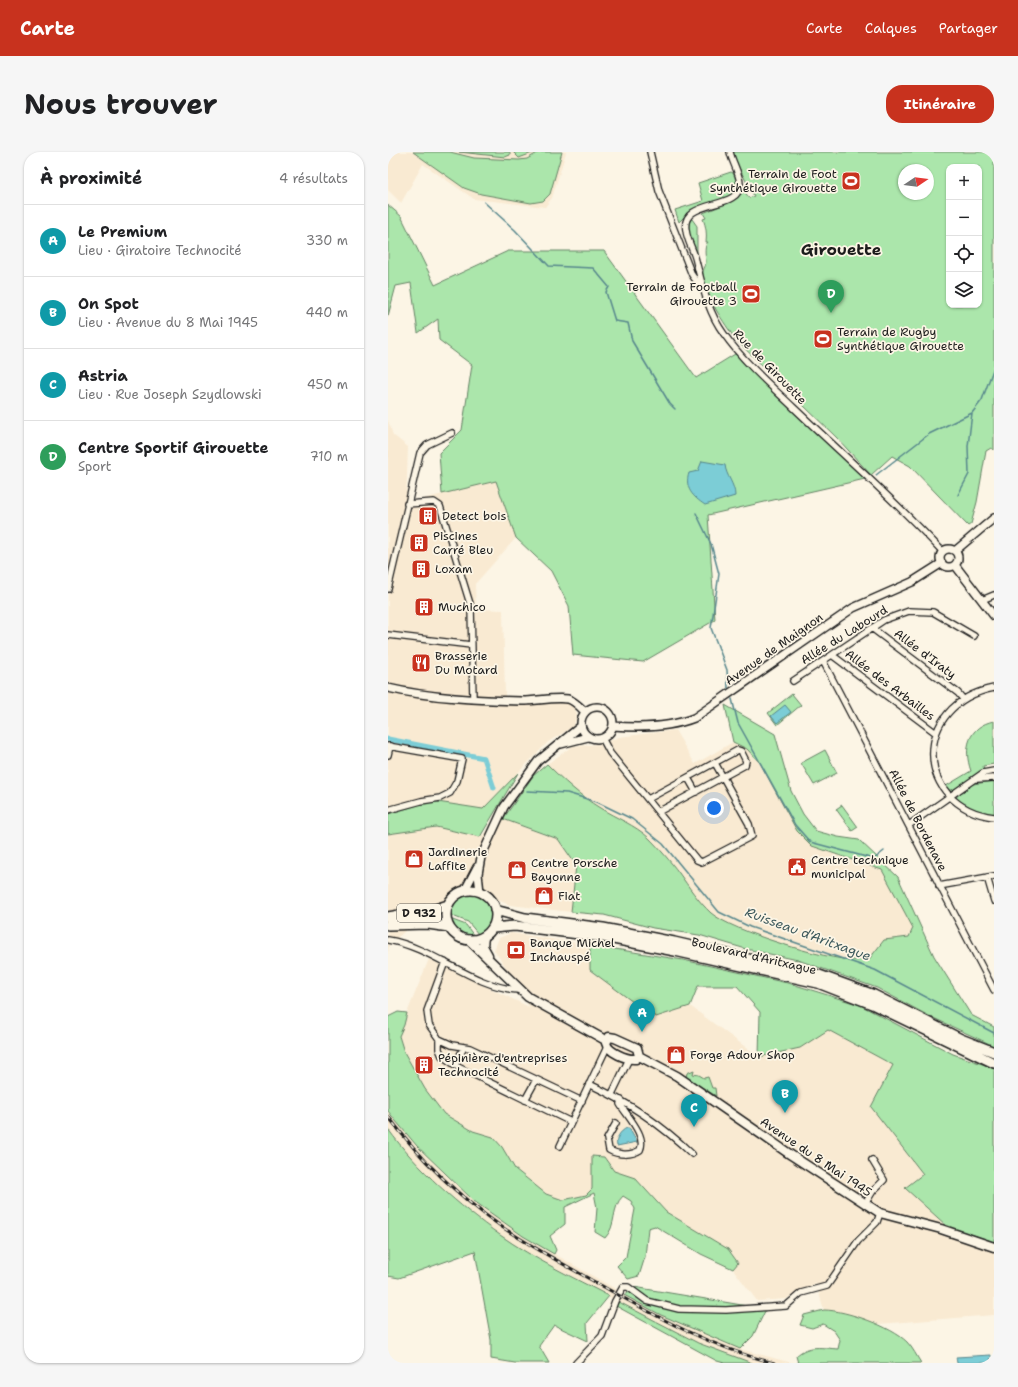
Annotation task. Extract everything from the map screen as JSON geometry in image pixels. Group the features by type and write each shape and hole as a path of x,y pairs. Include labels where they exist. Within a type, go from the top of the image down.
{"main road":[{"path":"464,892 480,892 491,900 495,910 495,922 493,928 484,937 469,940 461,938 449,927 446,920 448,905 454,897 464,892"},
{"name":"D 932","path":"388,917 436,910 448,905"},
{"name":"Boulevard d'Aritxague","path":"495,910 525,918 603,928 674,942 819,975 874,995 961,1039 994,1052"},
{"name":"D 932","path":"388,925 428,924 449,927"},
{"name":"Boulevard d'Aritxague","path":"493,928 527,927 603,937 675,951 818,983 872,1004 994,1063"},
{"path":"484,937 483,946 503,975"},
{"path":"469,940 518,990 536,1003 607,1044 629,1059 636,1059 639,1056"},
{"name":"Avenue du 8 Mai 1945","path":"607,1044 609,1037 615,1038 637,1048 639,1056 682,1080 880,1213 927,1225 994,1247"}],"street":[{"name":"Rue de Girouette","path":"650,152 659,191 692,274 702,289 708,306 724,334 774,389 943,552"},
{"path":"702,289 696,261 686,230 686,224 688,218 694,211 728,200 738,190 740,182 730,152"},
{"path":"388,589 420,454 428,445 452,433"},
{"path":"407,504 434,502 440,506 471,607 474,699"},
{"path":"955,551 994,518"},
{"path":"950,549 955,551 958,557 955,564 950,567 942,563 941,556 943,552 950,549"},
{"name":"Avenue de Maignon","path":"613,726 636,728 678,724 694,718 853,608 912,582 942,563"},
{"path":"955,564 994,616"},
{"path":"982,600 994,596"},
{"name":"Allée du Labourd","path":"793,681 884,620 900,613 923,611 942,616 974,636"},
{"name":"Allée d'Iraty","path":"872,629 958,693 963,699"},
{"path":"388,635 472,645"},
{"name":"Allée des Arbailles","path":"832,655 936,733"},
{"name":"Allée de Bordenave","path":"823,660 994,990"},
{"path":"388,688 413,693 474,699 524,701 568,699 574,702 585,712"},
{"path":"994,688 974,693 963,699 949,711 936,733 933,753 935,767 942,785 950,796 967,810 977,814 994,817"},
{"path":"555,746 588,736 597,739 609,734 613,726 612,717 605,709 594,707 585,712 582,718 581,726 588,736"},
{"path":"464,892 504,808 538,761 581,726"},
{"path":"602,738 610,753 697,860 702,862 752,836 752,831 715,764"},
{"path":"388,755 389,746 462,759 457,781 450,792 445,796 388,810"},
{"path":"648,799 715,764 738,750 741,751 746,761 745,765 658,812"},
{"path":"909,825 984,773 994,771"},
{"path":"688,778 696,792"},
{"path":"977,779 994,778"},
{"path":"479,863 480,892"},
{"path":"939,886 994,876"},
{"path":"987,877 994,901"},
{"path":"388,940 403,943 445,962 474,979 502,989 518,990"},
{"path":"445,962 427,1011 429,1025 439,1039 452,1045 464,1047 582,1101"},
{"path":"439,1039 439,1049 442,1056 455,1065 571,1122"},
{"path":"560,1146 607,1044"},
{"path":"455,1065 464,1047"},
{"path":"612,1094 629,1059"},
{"path":"525,1100 536,1080"},
{"path":"589,1084 612,1094 653,1120 692,1154"},
{"path":"616,1123 607,1139 609,1150 615,1154 628,1154 636,1153 640,1150 642,1146 641,1137 620,1104 621,1100"},
{"path":"865,1204 873,1191 884,1180 872,1160"},
{"path":"576,1363 602,1336 615,1301 623,1287 628,1287 638,1295 654,1304 679,1310 726,1310 786,1306 801,1293 827,1286 858,1241 877,1222 880,1213"}],"shaded area":[{"path":"388,152 566,152 552,198 545,207 474,199 423,164 401,203 388,190"},
{"path":"388,420 393,435 408,447 406,503 496,481 516,538 475,584 476,609 503,610 505,696 567,703 574,707 577,714 574,726 548,742 483,809 431,801 388,814"},
{"path":"675,730 695,764 733,742 747,749 760,763 797,831 812,846 882,870 913,928 909,937 884,940 870,958 854,960 787,946 721,921 702,905 689,889 679,872 649,838 628,823 600,808 572,789 547,764 573,746 601,744 619,737"},
{"path":"503,819 558,839 576,865 571,912 510,905 473,890 428,911 389,945 388,954 388,834 436,827 480,837"},
{"path":"511,933 590,945 590,970 656,1017 690,1006 759,1057 800,1048 828,1030 893,1065 871,1107 923,1174 905,1188 948,1227 994,1242 994,1315 878,1324 838,1312 824,1310 816,1283 786,1299 757,1301 733,1269 738,1262 728,1249 666,1212 635,1178 614,1171 604,1157 593,1156 592,1189 586,1195 563,1200 546,1194 515,1169 502,1147 493,1137 473,1131 444,1114 425,1089 404,1052 399,1036 407,1013 429,959 529,1007 520,988 494,950 499,938"},
{"path":"388,1111 417,1146 451,1180 474,1201 523,1236 661,1315 740,1349 792,1363 752,1363 698,1343 524,1251 477,1218 440,1187 409,1157 388,1129"}],"green space":[{"path":"413,152 450,152 474,158 519,160 527,159 539,152 562,152 550,194 543,201 531,203 481,194 464,188"},
{"path":"459,152 510,152 510,155 505,157"},
{"path":"513,152 535,152 519,158"},
{"path":"733,152 994,152 994,450 991,448 986,451 977,502 971,524 968,526 910,466 892,456 871,475 837,438 736,340 721,318 711,301 704,284 703,272 706,261 705,248 708,242 706,242 706,230 703,219 706,218 703,213 733,201 743,189 749,198 754,196 738,166"},
{"path":"731,172 735,177 736,188 730,196 691,210 679,222 675,210 703,201 698,183"},
{"path":"388,205 401,216 435,285 508,251 604,251 696,378 735,354 865,479 708,515 715,620 643,662 573,655 569,606 551,571 516,538 496,481 442,494 439,453 462,430 472,365 439,340 438,319 418,333 411,283 396,286 388,316"},
{"path":"692,219 697,226 697,254 689,233 689,221"},
{"path":"792,694 801,705 777,725 768,713"},
{"path":"725,705 775,734 791,791 803,814 816,831 838,837 859,840 898,877 934,956 971,1015 994,1027 994,1046 927,1015 877,988 798,960 746,949 699,935 653,928 604,915 571,912 576,865 558,839 503,819 533,776 547,764 586,798 600,808 632,825 649,838 672,864 702,904 711,913 738,928 802,950 841,959 855,960 870,958 884,940 909,937 913,928 882,870 812,846 797,831 760,763 747,749 733,742"},
{"path":"994,721 994,764 983,766 984,770 953,790 949,790 946,786 971,771 968,747 973,733 985,724"},
{"path":"825,750 837,773 814,785 801,763"},
{"path":"518,773 480,837 436,827 388,834 388,814 431,801 483,809"},
{"path":"994,781 994,815 967,807 956,798 973,784"},
{"path":"842,805 858,827 852,831 836,809"},
{"path":"473,893 486,900 493,912 492,919 484,932 479,935 468,922 450,915 457,899 464,895"},
{"path":"450,919 466,925 474,936 462,934 456,930"},
{"path":"590,945 683,960 792,984 860,1005 953,1054 994,1068 994,1242 948,1227 905,1188 923,1174 871,1107 893,1065 828,1030 800,1048 759,1057 760,1012 737,986 698,986 690,1006 656,1017 590,970"},
{"path":"398,1012 407,1013 399,1036 404,1052 425,1089 444,1114 473,1131 493,1137 502,1147 515,1169 546,1194 563,1200 586,1195 592,1189 592,1156 604,1157 614,1171 635,1178 666,1212 728,1249 738,1263 733,1269 701,1254 655,1226 648,1228 645,1257 639,1276 628,1279 617,1266 626,1257 635,1209 631,1201 623,1196 619,1200 611,1228 605,1238 595,1232 597,1208 594,1193 565,1207 565,1224 550,1236 556,1250 554,1254 523,1236 474,1201 417,1146 388,1111 388,1017"},
{"path":"694,1070 693,1074 704,1078 708,1077 712,1088 715,1088 716,1096 686,1077 687,1073"},
{"path":"388,1129 399,1144 425,1172 469,1212 513,1244 567,1275 609,1296 587,1323 588,1341 554,1325 539,1346 549,1363 515,1363 491,1359 491,1340 475,1251 399,1278 388,1276"},
{"path":"634,1287 766,1309 753,1336 740,1349 661,1315 624,1295"},
{"path":"619,1302 698,1343 752,1363 725,1363 717,1361 616,1306"},
{"path":"824,1310 856,1316 891,1331 907,1342 921,1363 798,1363 796,1356 811,1348 838,1349 840,1340 834,1331 823,1324 812,1328 800,1325 804,1315"}],"water":[{"path":"702,461 725,465 734,488 735,496 705,505 693,495 688,483 689,473 698,471"},
{"path":"785,705 791,712 777,723 771,716"},
{"path":"629,1128 637,1142 617,1146 619,1136 622,1131"},
{"path":"991,1355 990,1363 957,1363 956,1357"}],"waterway":[{"path":"484,202 515,230 549,266 593,268 609,287 606,292 615,321 628,323 632,341 670,404 675,409"},
{"path":"958,495 969,474 968,446 972,413 982,400 994,367"},
{"path":"876,475 929,434 972,413"},
{"path":"696,513 711,544 719,574 711,628 727,670 728,688"},
{"path":"732,699 738,723 795,825 810,842 874,859 884,851"},
{"name":"Ruisseau d'Aritxague","path":"388,739 484,758 494,788"},
{"name":"Ruisseau d'Aritxague","path":"527,791 567,793 597,802 632,819 663,844 719,912 750,927 875,970 994,1033"}],"railway":[{"path":"388,1116 413,1147 455,1190 514,1235 666,1321 708,1341 751,1357 774,1363"}],"place":[{"name":"Terrain de Foot Synthétique Girouette","path":"851,181"},
{"name":"Terrain de Football Girouette 3","path":"751,294"},
{"name":"Centre Sportif Girouette","path":"831,313"},
{"name":"Terrain de Rugby Synthétique Girouette","path":"823,339"},
{"name":"Detect bois","path":"428,516"},
{"name":"Piscines Carré Bleu","path":"419,543"},
{"name":"Loxam","path":"421,569"},
{"name":"Muchico","path":"424,607"},
{"name":"Brasserie Du Motard","path":"421,663"},
{"name":"Jardinerie Laffite","path":"414,859"},
{"name":"Centre technique municipal","path":"797,867"},
{"name":"Centre Porsche Bayonne","path":"517,870"},
{"name":"Fiat","path":"544,896"},
{"name":"Banque Michel Inchauspé","path":"516,950"},
{"name":"Le Premium","path":"642,1032"},
{"name":"Forge Adour Shop","path":"676,1055"},
{"name":"Pépinière d'entreprises Technocité","path":"424,1065"},
{"name":"On Spot","path":"785,1113"},
{"name":"Astria","path":"694,1127"}],"district":[{"name":"Girouette","path":"841,249"}]}
